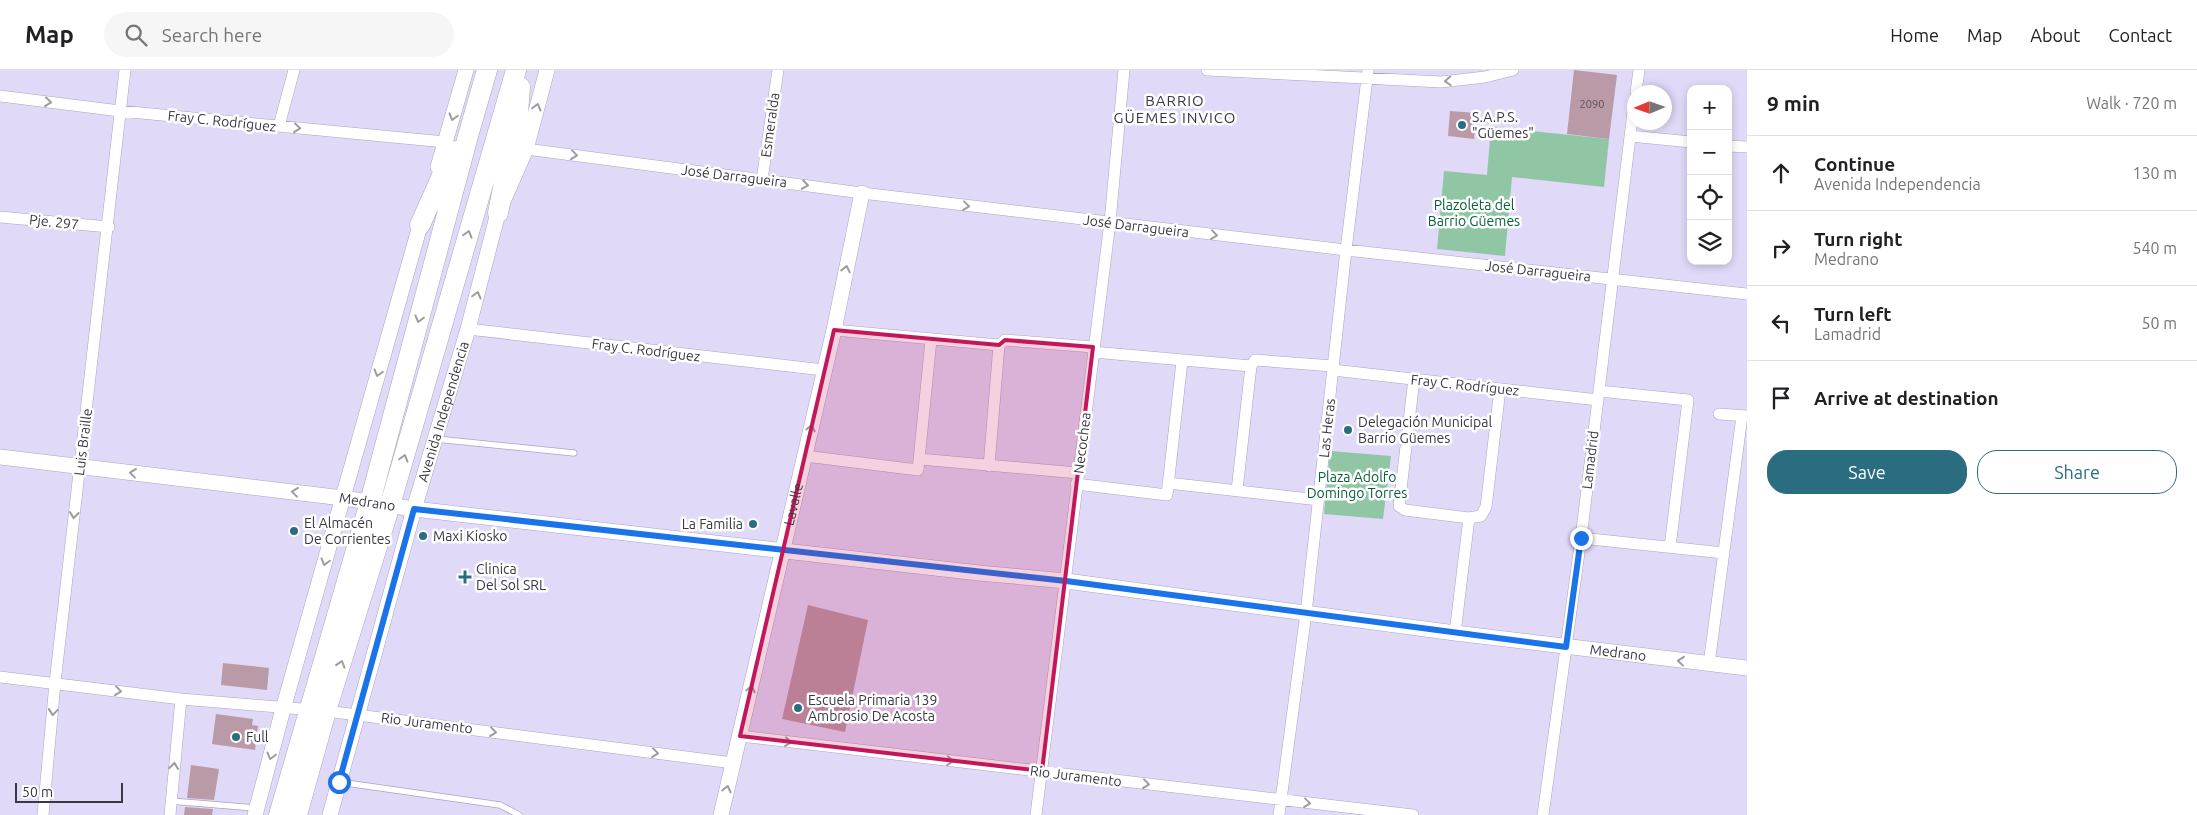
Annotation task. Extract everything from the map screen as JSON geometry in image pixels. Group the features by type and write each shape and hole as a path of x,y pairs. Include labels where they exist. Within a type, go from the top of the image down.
{"highway":[{"path":"420,225 486,70"},
{"name":"Avenida Independencia","path":"297,815 318,710 370,502 486,70"},
{"name":"Avenida Independencia","path":"279,815 390,505 516,70"},
{"path":"498,214 518,112 522,70"}],"street":[{"name":"Luis Braille","path":"44,815 55,683 109,228 125,70"},
{"path":"279,126 294,70"},
{"path":"256,811 420,225 466,70"},
{"name":"Avenida Independencia","path":"330,815 414,509 468,329 498,214 526,149 547,70"},
{"name":"Esmeralda","path":"762,180 778,70"},
{"name":"Necochea","path":"1036,815 1110,222 1124,70"},
{"path":"1207,70 1368,74 1441,82 1485,77 1511,70"},
{"path":"1637,85 1639,70"},
{"name":"Las Heras","path":"1279,815 1306,613 1346,250 1368,74"},
{"name":"Fray C. Rodríguez","path":"0,96 120,111 445,142"},
{"name":"Lamadrid","path":"1543,815 1581,538 1631,130"},
{"path":"1630,136 1687,142"},
{"path":"1732,146 1747,147"},
{"name":"José Darragueira","path":"526,149 862,193 1346,250 1747,294"},
{"name":"Lavalle","path":"721,815 781,550 834,330 862,193"},
{"name":"Pje. 297","path":"0,217 109,228"},
{"name":"Fray C. Rodríguez","path":"468,329 824,370"},
{"path":"834,330 999,345 1005,340 1182,361 1251,366 1237,490"},
{"path":"805,456 918,470 931,340"},
{"path":"989,466 999,345"},
{"name":"Fray C. Rodríguez","path":"1251,366 1255,360 1500,389 1688,400 1670,547"},
{"path":"919,459 989,466 1167,495 1182,361"},
{"path":"1414,379 1399,506 1405,510 1469,518 1481,516 1486,507 1500,389"},
{"path":"1709,664 1744,416 1718,414"},
{"name":"Medrano","path":"0,457 343,498 414,509 979,573 1066,581 1456,633 1747,668"},
{"path":"1168,483 1319,500"},
{"path":"1456,633 1469,518"},
{"path":"1581,538 1724,553"},
{"name":"Rio Juramento","path":"0,677 181,699 283,709 318,710 733,763"},
{"path":"170,815 181,699"},
{"name":"Rio Juramento","path":"740,736 1413,815"}],"lane":[{"path":"436,439 574,453"},
{"path":"339,782 500,805 519,815"},
{"path":"171,801 256,811"}],"highlighted area":[{"path":"834,330 999,345 1005,340 1093,347 1042,771 740,736"}],"green space":[{"name":"Plazoleta del Barrio Güemes","path":"1491,127 1609,139 1604,187 1512,177 1505,256 1437,249 1444,171 1487,175"},
{"name":"Plaza Adolfo Domingo Torres","path":"1330,451 1391,456 1383,519 1324,514"}],"building":[{"path":"1574,70 1617,75 1609,139 1567,134"},
{"name":"S.A.P.S. \"Güemes\"","path":"1450,111 1477,113 1474,139 1448,136"},
{"path":"808,605 868,620 845,732 782,719"},
{"path":"223,663 269,668 267,690 221,685"},
{"path":"216,714 253,719 252,725 258,726 255,750 212,744"},
{"path":"191,765 219,769 214,800 187,798"},
{"path":"185,807 213,809 212,815 184,815"}],"place":[{"name":"S.A.P.S. \"Güemes\"","path":"1462,125"},
{"name":"Delegación Municipal Barrio Güemes","path":"1348,430"},
{"name":"La Familia","path":"753,524"},
{"name":"El Almacén De Corrientes","path":"294,531"},
{"name":"Maxi Kiosko","path":"423,536"},
{"name":"Clinica Del Sol SRL","path":"465,577"},
{"name":"Escuela Primaria 139 Ambrosio De Acosta","path":"798,708"},
{"name":"Full","path":"236,737"}],"district":[{"name":"BARRIO GÜEMES INVICO","path":"1175,108"}],"route":[{"path":"339,782 414,509 979,573 1066,581 1566,647 1581,538"}]}
